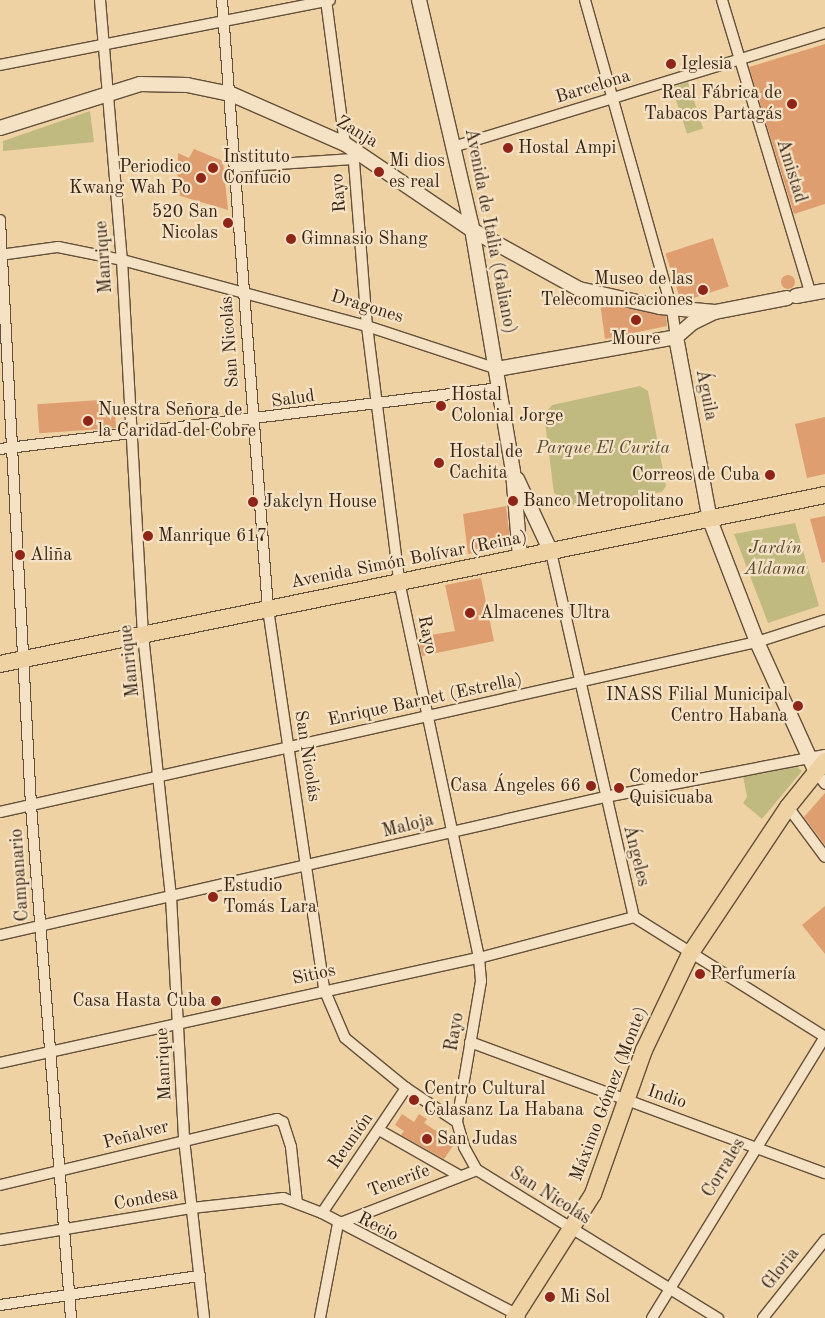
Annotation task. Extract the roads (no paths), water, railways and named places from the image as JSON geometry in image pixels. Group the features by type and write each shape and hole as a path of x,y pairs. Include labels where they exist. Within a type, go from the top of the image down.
{"main road":[{"name":"Avenida de Italia (Galiano)","path":"419,0 456,146 472,230 514,472 520,558"},
{"name":"Zanja","path":"0,128 106,92 162,83 231,94 350,151 472,230 578,289 672,309"},
{"name":"Dragones","path":"497,370 676,337 692,323 715,312 825,291"},
{"name":"Dragones","path":"672,309 715,312"},
{"name":"Águila","path":"676,337 710,520 757,642 816,763"},
{"name":"Avenida de Italia (Galiano)","path":"514,472 551,552"},
{"name":"Avenida Simón Bolívar (Reina)","path":"0,664 399,581 825,496"},
{"name":"Máximo Gómez (Monte)","path":"518,1317 573,1230 593,1194 653,1028 690,954 816,763"}],"street":[{"name":"Manrique","path":"100,0 106,92 122,260 129,436 143,635 171,897 184,1139 204,1318"},
{"name":"San Nicolás","path":"222,0 231,94 242,291 268,609 309,868 324,989 345,1038 406,1088 457,1122 464,1147 477,1170 718,1318"},
{"path":"0,65 103,43 328,0"},
{"name":"Rayo","path":"328,0 350,151 367,326 379,404 399,581 479,958 481,981 457,1122"},
{"name":"Águila","path":"585,0 672,309 676,337"},
{"name":"Amistad","path":"722,0 811,294"},
{"name":"Barcelona","path":"456,146 825,33"},
{"path":"235,167 350,151"},
{"name":"Campanario","path":"0,220 5,449 23,660 31,806 49,1052 60,1171 62,1230 71,1318"},
{"name":"Dragones","path":"1,255 58,247 122,260 367,326 497,370"},
{"name":"Salud","path":"5,449 252,421 500,388"},
{"name":"Ángeles","path":"551,552 634,917"},
{"name":"Enrique Barnet (Estrella)","path":"0,812 159,778 290,746 757,642 825,620"},
{"name":"Maloja","path":"0,935 309,868 605,796 816,763 825,755"},
{"name":"Águila","path":"816,763 825,784"},
{"path":"788,806 825,857"},
{"path":"634,917 690,954 825,1037"},
{"name":"Sitios","path":"0,1063 324,989 479,958 634,917"},
{"name":"Corrales","path":"652,1318 756,1145 825,1037"},
{"name":"Indio","path":"470,1042 756,1145 825,1173"},
{"name":"Reunión","path":"322,1212 406,1088"},
{"name":"Peñalver","path":"0,1185 184,1139 281,1119 291,1147 297,1202"},
{"path":"379,1130 460,1176"},
{"name":"Tenerife","path":"338,1224 477,1170"},
{"name":"Condesa","path":"0,1240 192,1208 283,1198 297,1202"},
{"name":"Recio","path":"297,1202 322,1212 338,1224 518,1317"},
{"path":"320,1318 338,1224"},
{"name":"Gloria","path":"763,1318 825,1240"},
{"path":"0,1305 200,1276"}],"place":[{"name":"Iglesia","path":"671,64"},
{"name":"Real Fábrica de Tabacos Partagás","path":"792,104"},
{"name":"Hostal Ampi","path":"508,148"},
{"name":"Instituto Confucio","path":"213,168"},
{"name":"Mi dios es real","path":"379,172"},
{"name":"Periodico Kwang Wah Po","path":"201,178"},
{"name":"520 San Nicolas","path":"228,223"},
{"name":"Gimnasio Shang","path":"291,239"},
{"name":"Museo de las Telecomunicaciones","path":"703,290"},
{"name":"Moure","path":"636,320"},
{"name":"Hostal Colonial Jorge","path":"441,406"},
{"name":"Nuestra Señora de la Caridad del Cobre","path":"88,421"},
{"name":"Hostal de Cachita","path":"439,463"},
{"name":"Correos de Cuba","path":"770,475"},
{"name":"Banco Metropolitano","path":"513,501"},
{"name":"Jakclyn House","path":"253,502"},
{"name":"Manrique 617","path":"148,536"},
{"name":"Aliña","path":"20,555"},
{"name":"Almacenes Ultra","path":"470,613"},
{"name":"INASS Filial Municipal Centro Habana","path":"798,706"},
{"name":"Casa Ángeles 66","path":"591,786"},
{"name":"Comedor Quisicuaba","path":"619,788"},
{"name":"Estudio Tomás Lara","path":"213,897"},
{"name":"Perfumería","path":"700,974"},
{"name":"Casa Hasta Cuba","path":"216,1001"},
{"name":"Centro Cultural Calasanz La Habana","path":"414,1100"},
{"name":"San Judas","path":"427,1139"},
{"name":"Mi Sol","path":"550,1297"}],"park label":[{"name":"Parque El Curita","path":"603,448"},
{"name":"Jardín Aldama","path":"775,559"}]}
